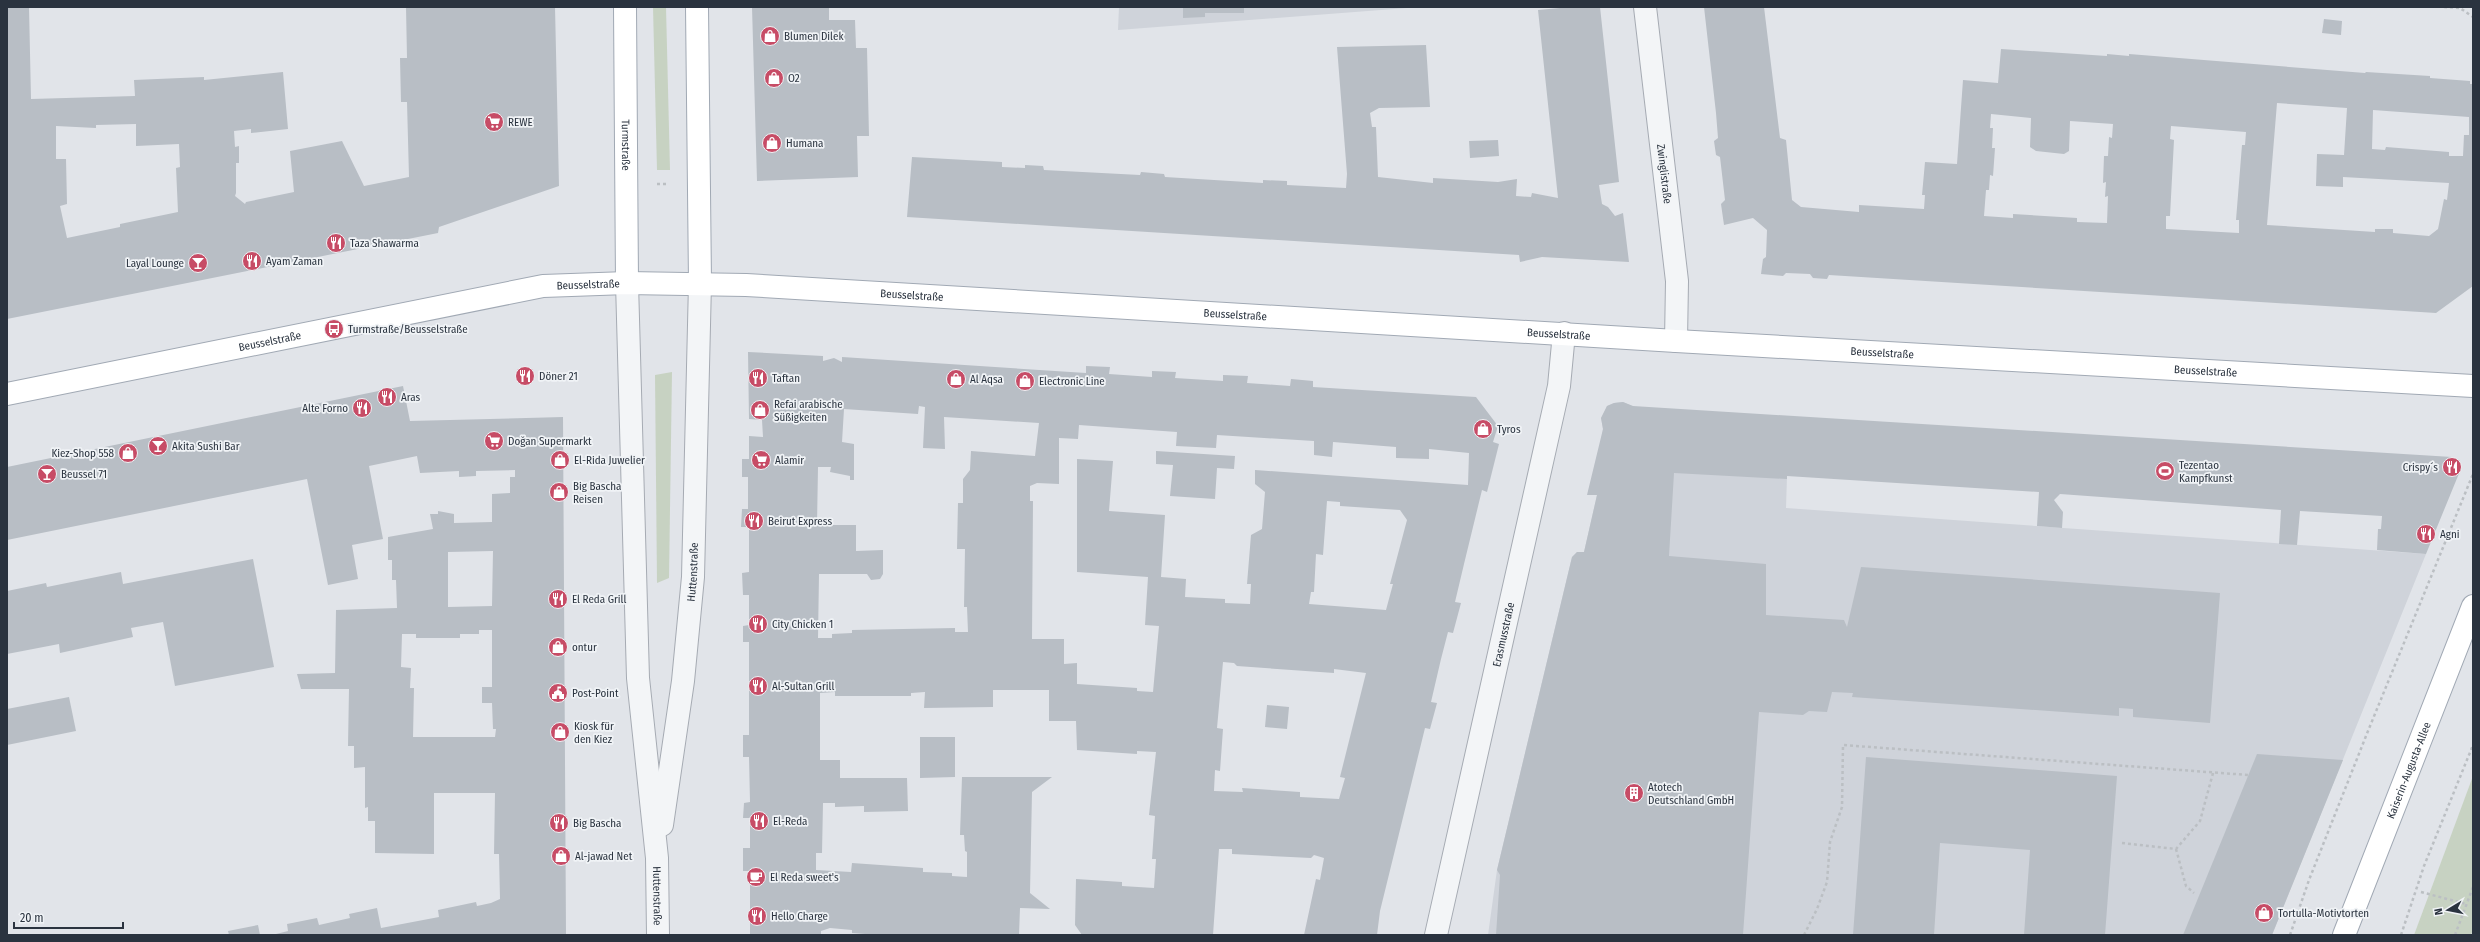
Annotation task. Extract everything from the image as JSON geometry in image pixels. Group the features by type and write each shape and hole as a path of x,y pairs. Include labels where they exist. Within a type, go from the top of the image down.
{"main road":[{"name":"Turmstraße","path":"624,7 627,283"},
{"path":"697,7 700,283"},
{"name":"Beusselstraße","path":"7,394 543,286 627,283 700,283 1564,333 1676,341 2473,386"},
{"name":"Kaiserin-Augusta-Allee","path":"2344,935 2473,606"}],"street":[{"name":"Zwinglistraße","path":"1645,7 1677,281 1676,341"},
{"name":"Huttenstraße","path":"627,283 638,678 657,858 658,935"},
{"name":"Huttenstraße","path":"657,858 683,681 693,577 700,283"},
{"name":"Erasmusstraße","path":"1436,935 1559,386 1564,333"}],"path":[{"path":"2444,7 2460,8 2473,17"},
{"path":"657,184 674,184"},
{"path":"2290,935 2309,880 2368,731 2473,474"},
{"path":"1804,935 1817,909 1827,882 1830,842 1842,807 1844,745 2248,775"},
{"path":"2400,935 2424,866 2473,745"},
{"path":"2176,849 2200,821 2213,772"},
{"path":"2122,844 2176,849"},
{"path":"2176,849 2186,886 2194,893"},
{"path":"2455,935 2473,887"},
{"path":"2421,892 2466,904"}],"shaded area":[{"path":"1119,7 1420,7 1118,30"},
{"path":"1623,402 1787,476 1786,508 2426,554 2272,935 1488,935 1497,870 1572,557 1577,552 1584,552 1597,495 1603,429 1601,418 1607,406 1614,403"}],"green space":[{"path":"653,7 666,7 670,170 657,170"},
{"path":"672,372 669,578 657,583 655,375"},
{"path":"2473,776 2473,930 2471,935 2414,935"}],"building":[{"path":"7,7 29,7 31,99 135,96 134,80 204,77 204,80 283,72 288,129 251,133 251,129 234,131 235,147 239,146 239,163 236,163 235,196 245,204 246,202 294,192 290,151 342,141 364,186 409,177 407,102 401,102 400,58 407,58 406,7 555,7 559,186 439,227 438,233 7,319","holes":["136,124 136,146 179,144 180,167 176,168 178,212 120,224 120,227 67,238 60,206 67,204 66,159 56,159 56,126 96,128 96,125"]},
{"path":"752,7 829,7 829,20 855,20 856,48 867,48 869,136 857,136 858,177 757,181"},
{"path":"1183,7 1244,7 1244,13 1205,13 1205,17 1183,18"},
{"path":"1571,7 1600,7 1619,182 1599,185 1602,204 1608,207 1615,216 1623,213 1629,262 1542,257 1520,262 1519,255 907,217 912,157 1002,162 1002,167 1025,168 1025,165 1043,166 1044,170 1140,175 1141,172 1164,174 1165,177 1263,183 1263,180 1287,181 1287,185 1346,188 1347,174 1337,47 1426,45 1430,107 1379,108 1370,113 1372,127 1376,127 1378,177 1433,183 1433,178 1498,182 1517,179 1516,196 1531,197 1532,193 1558,198 1538,10"},
{"path":"1704,7 1764,7 1780,138 1786,140 1792,200 1801,207 1859,212 1859,205 1924,209 1925,195 1922,195 1925,162 1957,164 1963,80 1998,83 2001,49 2107,56 2107,54 2129,56 2129,54 2365,73 2430,76 2430,78 2470,81 2470,84 2473,84 2473,286 2436,313 1829,275 1827,279 1813,278 1810,274 1786,273 1783,276 1761,274 1763,259 1766,257 1767,230 1753,218 1724,225 1721,204 1725,200 1720,157 1716,155 1714,141 1718,138","holes":["2277,103 2347,108 2344,155 2317,154 2316,186 2343,187 2343,177 2449,183 2447,200 2444,199 2438,229 2429,236 2393,233 2393,229 2375,229 2375,232 2267,225","2373,110 2469,117 2469,135 2464,135 2463,156 2449,156 2449,152 2386,147 2385,150 2372,149","1991,114 2031,118 2030,147 2036,151 2064,154 2069,151 2070,121 2113,124 2112,138 2109,137 2108,156 2104,156 2103,183 2106,182 2105,197 2108,196 2107,223 2077,222 2077,218 2013,214 2013,218 1984,216 1986,190 1989,190 1990,175 1993,176 1995,148 1992,148 1993,128 1990,128","2171,126 2246,132 2245,145 2242,145 2236,220 2239,220 2239,233 2166,229 2166,216 2170,216 2174,140 2170,139"]},
{"path":"2324,19 2342,21 2341,35 2322,33"},
{"path":"1498,140 1499,156 1470,158 1469,141"},
{"path":"748,352 823,356 823,361 834,358 842,362 842,357 1086,373 1086,366 1110,367 1109,374 1152,377 1152,371 1176,372 1175,378 1223,381 1223,375 1248,376 1247,383 1290,386 1291,379 1313,381 1313,387 1476,397 1498,426 1493,442 1499,444 1487,492 1482,490 1455,602 1461,603 1453,633 1448,632 1441,659 1431,702 1437,703 1430,729 1425,728 1380,911 1377,935 1304,935 1316,879 1320,880 1324,858 1314,855 1311,858 1232,854 1232,849 1219,849 1213,935 1082,935 1075,925 1076,879 1122,882 1122,886 1154,888 1156,859 1152,859 1155,816 1149,815 1156,752 1137,751 1137,754 1077,750 1076,721 1049,721 1049,690 993,690 993,707 924,708 925,692 911,693 911,696 835,696 835,692 820,693 820,760 840,760 840,778 907,778 908,811 864,812 864,806 835,807 835,803 823,803 822,853 816,853 816,870 851,872 852,863 923,868 923,872 952,873 952,876 967,877 967,852 965,851 964,835 960,835 962,777 1052,777 1032,792 1030,893 1050,909 1020,908 1019,935 878,935 852,933 852,930 830,928 821,931 821,935 750,935 750,871 743,871 743,848 750,848 750,818 743,818 744,803 750,802 749,757 743,757 743,735 749,735 749,642 743,642 743,626 749,625 749,595 743,595 742,573 749,572 749,527 741,527 742,509 748,509 748,477 742,477 742,459 749,459 749,436 763,437 762,420 749,419","holes":["919,406 925,407 923,448 945,449 944,417 1039,423 1035,456 971,451 970,470 963,479 963,503 958,503 957,549 965,549 964,607 967,607 968,632 955,632 955,628 852,630 852,633 832,634 832,638 818,638 819,574 867,574 871,580 880,579 883,574 883,550 856,551 856,525 817,525 818,467 831,467 830,472 850,476 850,480 854,480 854,444 842,442 844,409 918,414","1079,425 1177,432 1176,446 1216,448 1217,435 1314,441 1314,455 1332,457 1333,442 1396,447 1396,458 1429,459 1429,449 1469,453 1468,485 1255,470 1255,484 1265,492 1262,529 1251,535 1247,584 1251,584 1250,604 1225,603 1225,599 1185,597 1186,579 1161,577 1165,515 1109,511 1113,461 1077,459 1077,572 1148,577 1145,625 1159,626 1153,692 1137,691 1137,688 1077,684 1077,663 1064,664 1064,639 1032,639 1033,501 1030,501 1030,486 1037,483 1059,484 1059,438 1078,439","1327,501 1340,502 1340,506 1400,510 1407,520 1390,584 1393,584 1386,610 1309,604 1311,592 1314,592 1316,554 1323,555","1223,662 1234,663 1237,666 1334,673 1334,669 1366,673 1340,777 1345,778 1339,799 1300,797 1300,792 1242,788 1243,792 1214,791 1215,770 1220,771 1223,729 1217,728"]},
{"path":"403,386 410,421 563,417 566,935 272,935 288,931 287,924 317,918 319,925 350,918 349,914 377,908 381,928 439,917 438,910 476,902 477,906 491,903 500,899 499,854 494,854 495,793 434,793 434,854 375,853 375,821 368,821 368,807 365,808 365,767 354,768 354,746 348,746 349,689 301,689 297,674 335,673 336,610 397,608 396,580 392,580 392,560 388,560 388,537 433,529 430,514 438,514 438,511 454,514 454,523 492,522 492,494 510,493 510,477 515,477 515,470 476,471 476,476 459,477 459,471 420,473 417,456 369,466 383,539 352,545 358,579 328,585 307,479 7,540 7,467","holes":["493,551 492,606 448,607 448,552","479,630 492,630 492,687 482,687 482,703 492,703 493,729 496,729 495,737 413,737 414,688 410,688 411,668 401,667 402,634 416,634 416,638 460,638 460,634 479,634"]},
{"path":"1623,402 1633,406 2452,457 2460,471 2426,554 2377,550 2378,529 2381,529 2382,516 2300,511 2297,545 2279,544 2281,510 2060,494 2054,500 2063,512 2062,528 2037,526 2039,492 1787,476 1787,479 1674,473 1669,556 1766,564 1766,615 1844,620 1847,627 1861,567 2220,593 2210,723 2133,717 2133,709 2119,708 2119,716 1852,697 1853,693 1832,692 1827,712 1809,711 1803,715 1759,712 1743,935 1496,935 1500,875 1497,870 1572,557 1577,552 1584,552 1597,495 1587,495 1603,429 1601,418 1607,406 1614,403"},
{"path":"1156,451 1235,456 1234,469 1217,468 1215,499 1170,496 1173,465 1156,464"},
{"path":"253,559 274,667 175,686 163,622 131,628 133,637 60,653 59,644 7,654 7,591 46,583 47,587 121,572 123,584"},
{"path":"69,697 76,731 7,745 7,709"},
{"path":"1267,705 1289,707 1287,729 1265,727"},
{"path":"920,737 955,737 955,777 920,778"},
{"path":"2257,754 2343,760 2272,935 2183,935"},
{"path":"1866,757 2117,776 2105,935 2024,935 2030,850 1940,843 1934,935 1853,935"},
{"path":"258,925 260,935 229,935 228,931"}],"place":[{"name":"Blumen Dilek","path":"770,36"},
{"name":"O2","path":"774,78"},
{"name":"REWE","path":"494,122"},
{"name":"Humana","path":"772,143"},
{"name":"Taza Shawarma","path":"336,243"},
{"name":"Ayam Zaman","path":"252,261"},
{"name":"Layal Lounge","path":"198,263"},
{"name":"Turmstraße/Beusselstraße","path":"334,329"},
{"name":"Döner 21","path":"525,376"},
{"name":"Taftan","path":"758,378"},
{"name":"Al Aqsa","path":"956,379"},
{"name":"Electronic Line","path":"1025,381"},
{"name":"Aras","path":"387,397"},
{"name":"Alte Forno","path":"362,408"},
{"name":"Refai arabische Süßigkeiten","path":"760,410"},
{"name":"Tyros","path":"1483,429"},
{"name":"Doğan Supermarkt","path":"494,441"},
{"name":"Akita Sushi Bar","path":"158,446"},
{"name":"Kiez-Shop 558","path":"128,453"},
{"name":"El-Rida Juwelier","path":"560,460"},
{"name":"Alamir","path":"761,460"},
{"name":"Crispy´s","path":"2452,467"},
{"name":"Tezentao Kampfkunst","path":"2165,471"},
{"name":"Beussel 71","path":"47,474"},
{"name":"Big Bascha Reisen","path":"559,492"},
{"name":"Beirut Express","path":"754,521"},
{"name":"Agni","path":"2426,534"},
{"name":"El Reda Grill","path":"558,599"},
{"name":"City Chicken 1","path":"758,624"},
{"name":"ontur","path":"558,647"},
{"name":"Al-Sultan Grill","path":"758,686"},
{"name":"Post-Point","path":"558,693"},
{"name":"Kiosk für den Kiez","path":"560,732"},
{"name":"Atotech Deutschland GmbH","path":"1634,793"},
{"name":"El-Reda","path":"759,821"},
{"name":"Big Bascha","path":"559,823"},
{"name":"Al-jawad Net","path":"561,856"},
{"name":"El Reda sweet's","path":"756,877"},
{"name":"Tortulla-Motivtorten","path":"2264,913"},
{"name":"Hello Charge","path":"757,916"}]}
